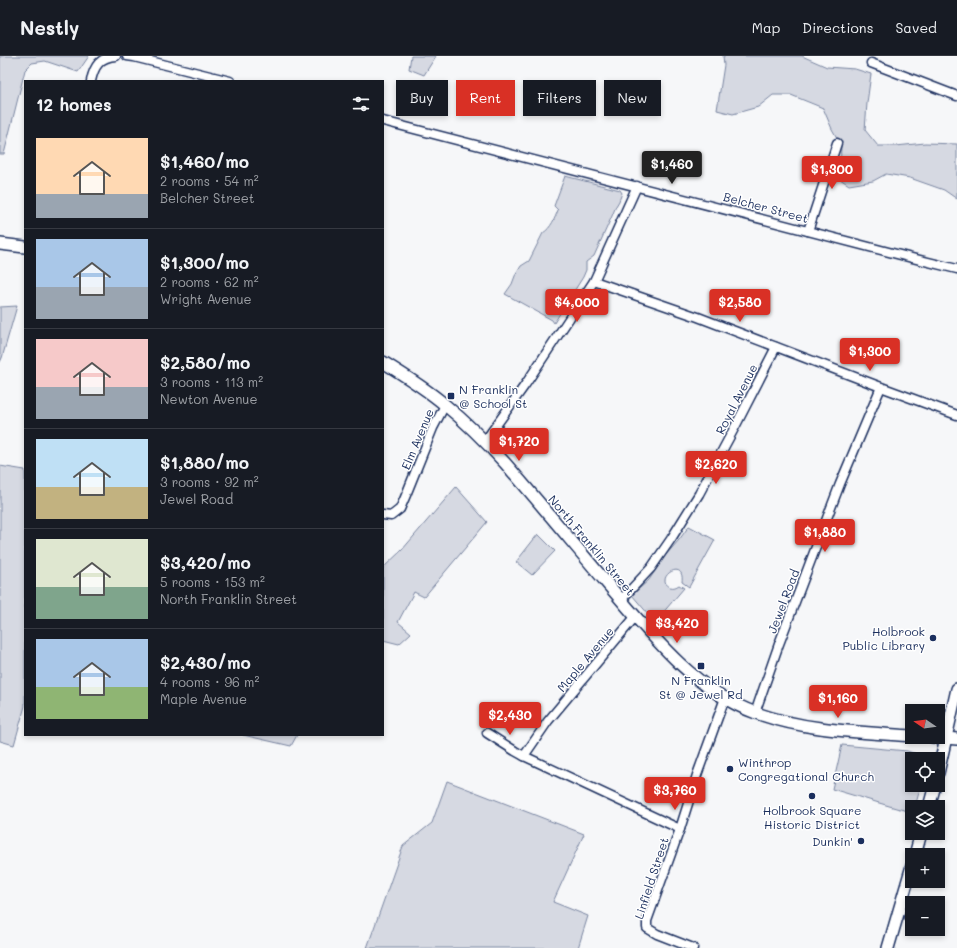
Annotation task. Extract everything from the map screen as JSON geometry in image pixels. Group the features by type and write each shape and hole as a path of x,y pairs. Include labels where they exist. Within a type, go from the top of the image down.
{"main road":[{"path":"0,244 24,247"},
{"name":"North Franklin Street","path":"384,363 445,404 485,441 636,617 686,669 707,686 725,698 755,713 776,719 832,730 905,735"},
{"path":"945,756 952,739 957,689"},
{"path":"888,948 906,888"}],"street":[{"path":"91,80 93,70 101,61 111,56 116,56"},
{"path":"127,56 134,56 226,80"},
{"path":"871,63 957,96"},
{"name":"Belcher Street","path":"384,121 957,269"},
{"path":"808,231 837,143"},
{"path":"485,441 525,385 594,281 637,186"},
{"path":"594,281 698,317 881,388 957,415"},
{"name":"Royal Avenue","path":"621,600 651,568 699,494 776,347"},
{"name":"Jewel Road","path":"755,713 779,644 840,484 881,388"},
{"name":"Elm Avenue","path":"384,515 392,516 400,509 433,428 445,404"},
{"name":"Maple Avenue","path":"524,756 548,721 636,617"},
{"name":"Linfield Street","path":"693,948 657,934 647,928 647,921 725,698"},
{"path":"487,733 524,756 680,829"}],"shaded area":[{"path":"0,56 89,56 78,72 45,61 32,63 25,70 4,154 0,154"},
{"path":"411,56 436,56 424,75 409,69"},
{"path":"723,56 802,56 827,67 855,69 871,74 865,130 878,146 925,143 957,144 957,199 944,190 910,178 886,174 873,181 849,185 840,179 841,145 823,108 791,95 773,95 758,107 733,114 717,110 724,65"},
{"path":"565,176 620,190 622,193 594,256 586,262 586,270 583,277 554,323 552,320 505,294 521,266 529,261 543,233 554,219 558,210 554,206"},
{"path":"17,306 2,358 0,362 0,307"},
{"path":"0,466 24,470 24,710 14,745 0,741"},
{"path":"456,487 487,522 424,597 414,592 398,622 411,633 399,644 384,640 384,567 402,550"},
{"path":"689,526 715,540 689,587 682,582 682,575 679,571 675,570 667,575 665,579 666,583 670,587 679,585 684,588 655,622 632,595 649,580 664,557"},
{"path":"538,534 555,551 532,575 516,562"},
{"path":"247,736 296,736 291,746"},
{"path":"842,745 910,752 905,752 905,792 919,792 917,800 905,800 905,810 832,789"},
{"path":"447,781 584,834 553,902 588,916 578,948 367,948 403,846 432,823"}],"place":[{"name":"N Franklin @ School St","path":"451,396"},
{"name":"Holbrook Public Library","path":"933,638"},
{"name":"N Franklin St @ Jewel Rd","path":"701,666"},
{"name":"Winthrop Congregational Church","path":"730,769"},
{"name":"Holbrook Square Historic District","path":"812,796"},
{"name":"Dunkin'","path":"861,841"}]}
